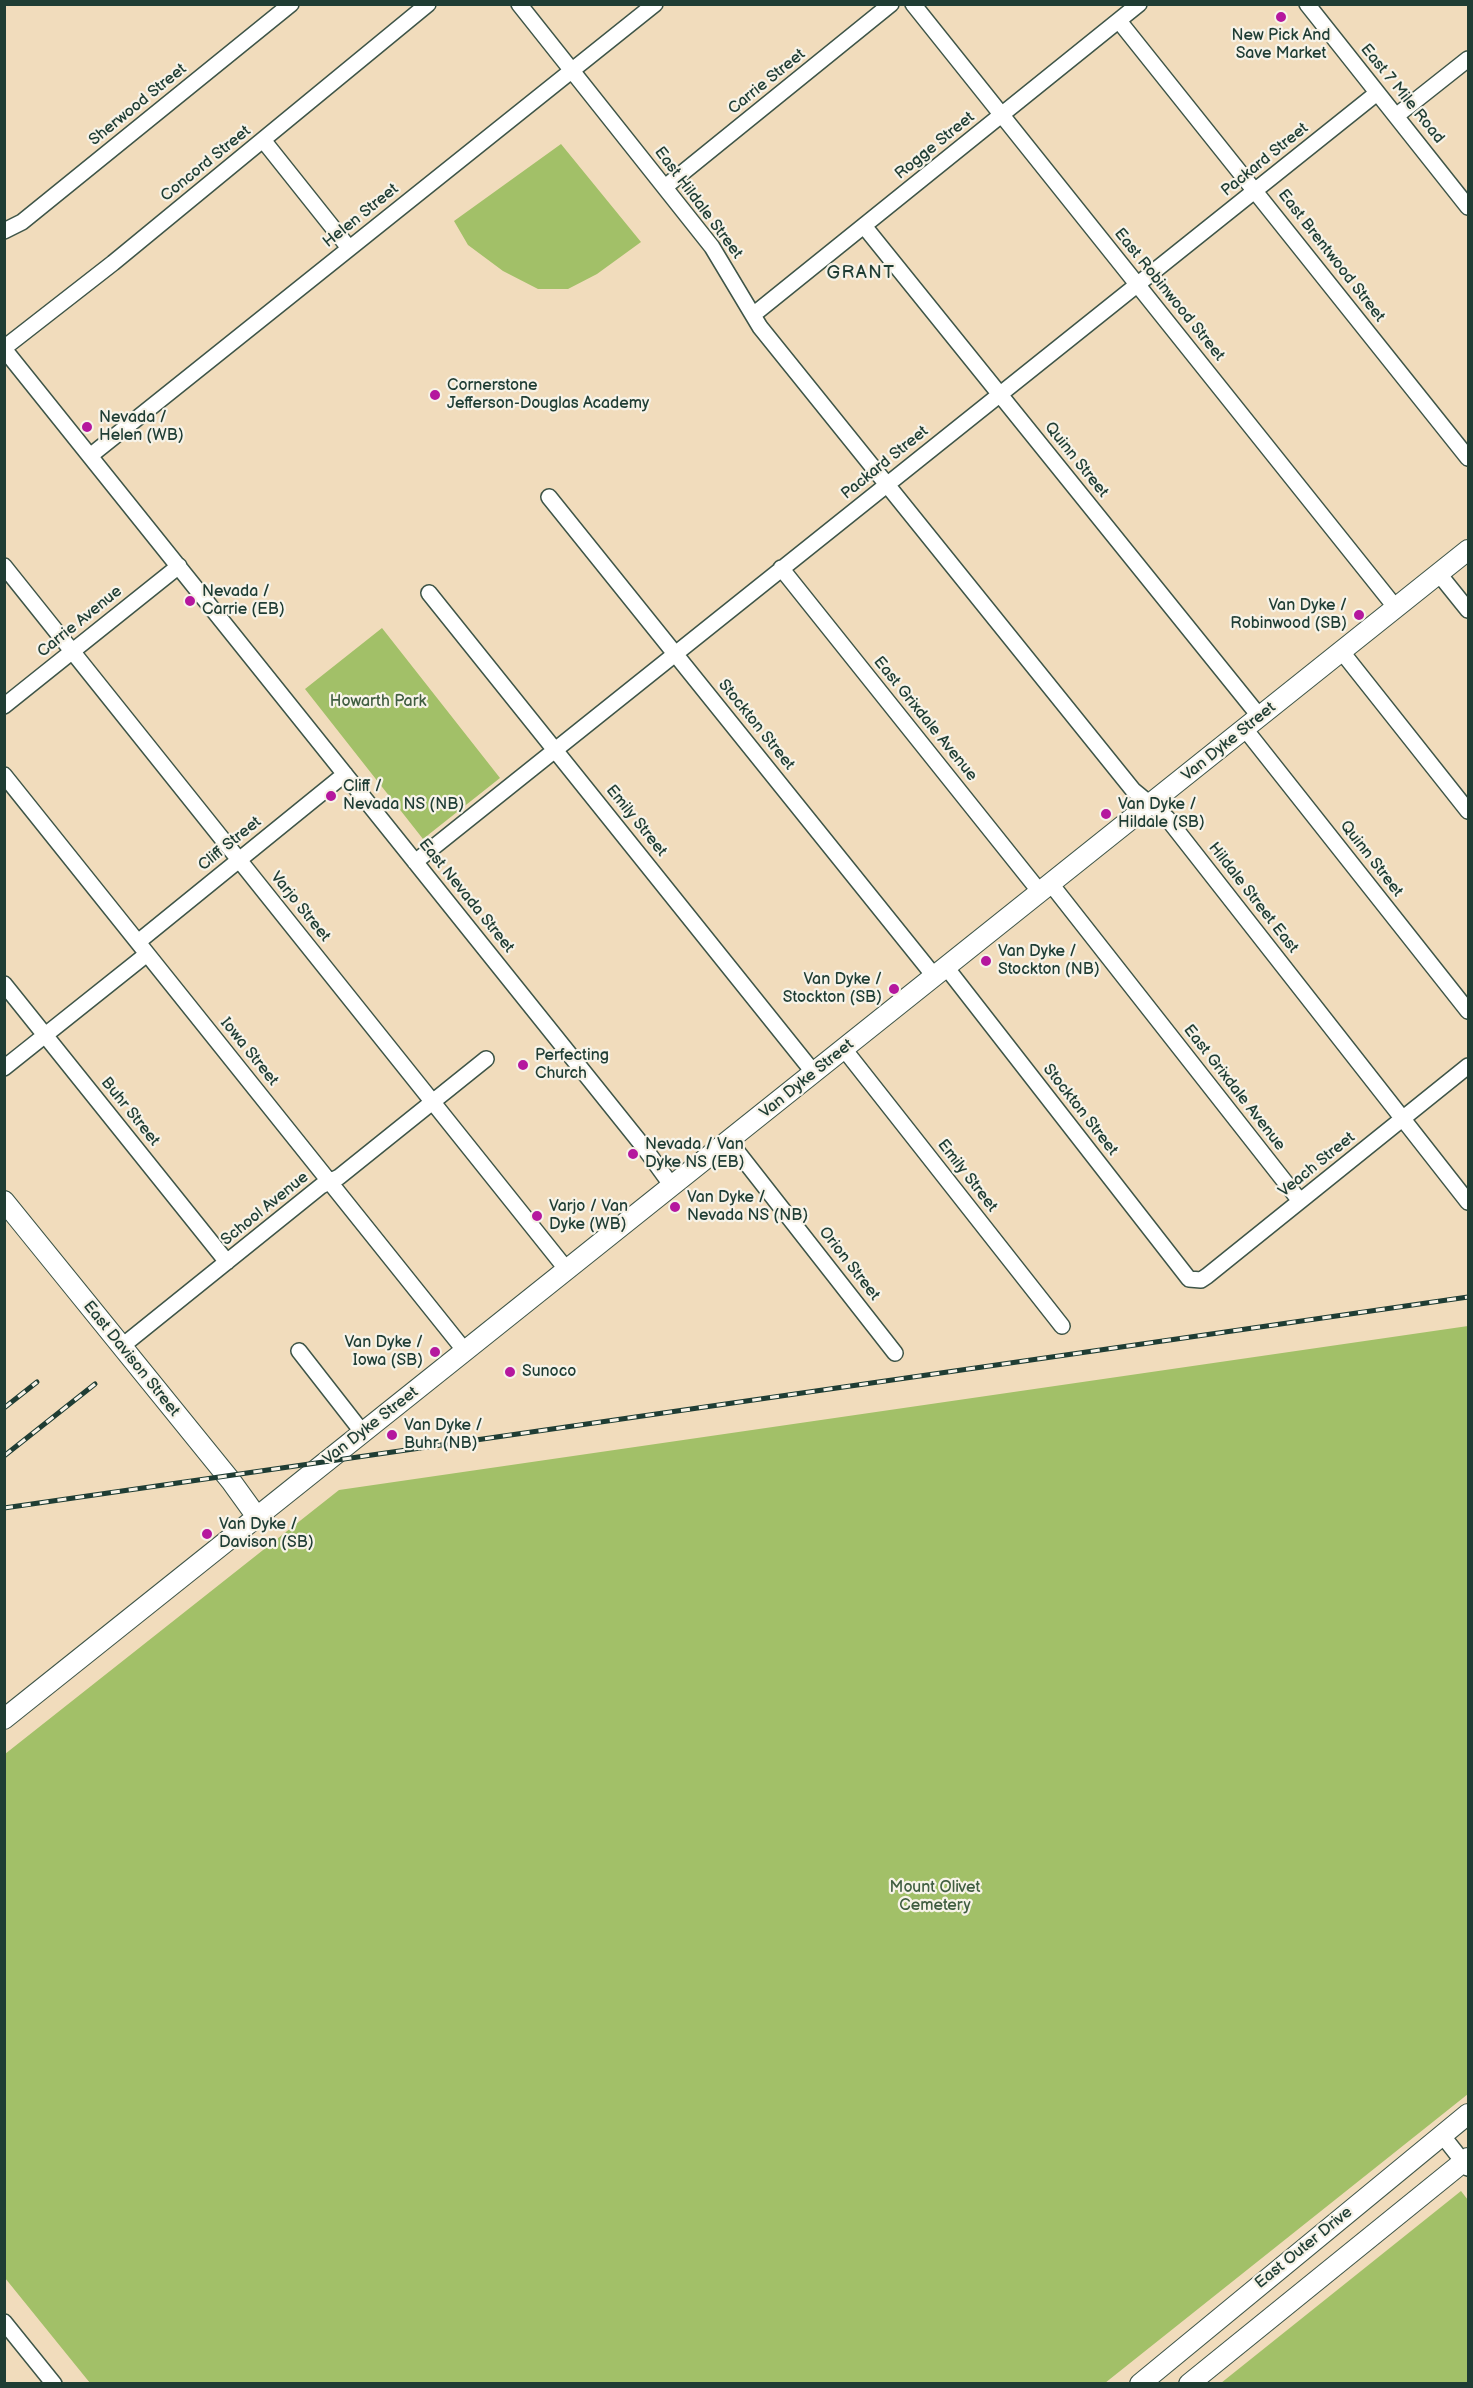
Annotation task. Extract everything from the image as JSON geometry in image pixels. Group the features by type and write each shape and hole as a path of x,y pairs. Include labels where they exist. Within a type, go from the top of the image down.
{"main road":[{"name":"Van Dyke Street","path":"4,1719 1468,550"},
{"name":"East Davison Street","path":"4,1202 227,1476 257,1517"},
{"name":"East Outer Drive","path":"1140,2384 1468,2114"},
{"name":"East Outer Drive","path":"1189,2384 1467,2163"}],"street":[{"name":"Sherwood Street","path":"4,231 22,222 291,4"},
{"name":"Concord Street","path":"4,349 428,4"},
{"name":"East Hildale Street","path":"519,4 712,247 760,327 887,484"},
{"name":"Helen Street","path":"90,456 655,4"},
{"name":"Carrie Street","path":"665,187 891,4"},
{"name":"East Robinwood Street","path":"913,4 1396,608"},
{"name":"Rogge Street","path":"753,315 1140,4"},
{"name":"East 7 Mile Road","path":"1307,4 1468,207"},
{"name":"East Brentwood Street","path":"1119,21 1468,458"},
{"path":"1396,116 1468,59"},
{"name":"Packard Street","path":"415,861 1377,93"},
{"path":"263,140 349,248"},
{"name":"Quinn Street","path":"864,226 999,394 1252,723 1468,1011"},
{"name":"East Nevada Street","path":"4,349 654,1160 672,1186"},
{"name":"Hildale Street East","path":"887,484 1133,790 1167,818 1468,1202"},
{"name":"Stockton Street","path":"549,497 675,653 940,972 1185,1275"},
{"name":"Varjo Street","path":"4,566 567,1270"},
{"name":"Carrie Avenue","path":"4,706 179,566"},
{"name":"East Grixdale Avenue","path":"781,568 1300,1201"},
{"path":"1440,574 1468,610"},
{"name":"Emily Street","path":"429,592 814,1073"},
{"path":"1342,651 1468,811"},
{"name":"Cliff Street","path":"4,1068 45,1035 239,860 345,774"},
{"name":"Iowa Street","path":"4,775 465,1351"},
{"name":"Buhr Street","path":"4,984 227,1262"},
{"name":"Emily Street","path":"844,1049 1062,1326"},
{"name":"School Avenue","path":"121,1347 321,1186 339,1177 486,1059"},
{"name":"Veach Street","path":"1185,1275 1189,1279 1197,1280 1207,1276 1468,1066"},
{"name":"Orion Street","path":"729,1141 895,1353"},
{"path":"299,1352 363,1433"},
{"path":"1442,2135 1467,2163"},
{"path":"4,2322 54,2384"}],"green space":[{"path":"561,144 641,242 597,274 568,289 538,289 503,271 468,245 454,221"},
{"name":"Howarth Park","path":"382,628 500,778 423,839 305,689"},
{"name":"Mount Olivet Cemetery","path":"1468,1326 1468,2094 1105,2383 90,2383 5,2278 5,1754 339,1490"},
{"path":"1461,2191 1468,2200 1468,2383 1221,2383"}],"railway":[{"path":"4,1508 1468,1297"},
{"path":"4,1408 37,1382"},
{"path":"4,1456 95,1384"}],"place":[{"name":"New Pick And Save Market","path":"1281,17"},
{"name":"Cornerstone Jefferson-Douglas Academy","path":"435,395"},
{"name":"Nevada / Helen (WB)","path":"87,427"},
{"name":"Nevada / Carrie (EB)","path":"190,601"},
{"name":"Van Dyke / Robinwood (SB)","path":"1359,615"},
{"name":"Cliff / Nevada NS (NB)","path":"331,796"},
{"name":"Van Dyke / Hildale (SB)","path":"1106,814"},
{"name":"Van Dyke / Stockton (NB)","path":"986,961"},
{"name":"Van Dyke / Stockton (SB)","path":"894,989"},
{"name":"Perfecting Church","path":"523,1065"},
{"name":"Nevada / Van Dyke NS (EB)","path":"633,1154"},
{"name":"Van Dyke / Nevada NS (NB)","path":"675,1207"},
{"name":"Varjo / Van Dyke (WB)","path":"537,1216"},
{"name":"Van Dyke / Iowa (SB)","path":"435,1352"},
{"name":"Sunoco","path":"510,1372"},
{"name":"Van Dyke / Buhr (NB)","path":"392,1435"},
{"name":"Van Dyke / Davison (SB)","path":"207,1534"}],"district":[{"name":"GRANT","path":"861,273"}]}
